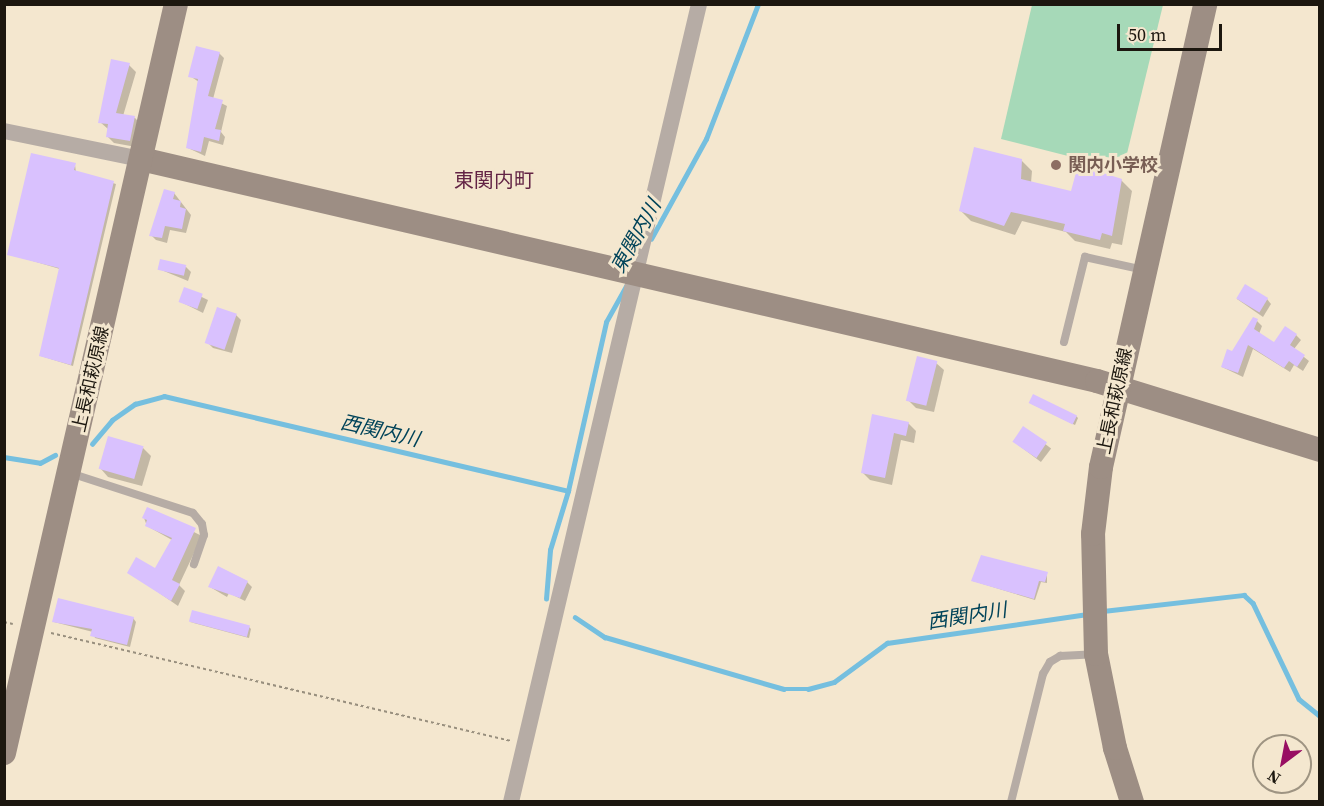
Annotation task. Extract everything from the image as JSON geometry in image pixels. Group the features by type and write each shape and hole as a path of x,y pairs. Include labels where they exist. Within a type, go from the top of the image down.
{"main road":[{"name":"上長和萩原線","path":"4,753 177,4"},
{"name":"上長和萩原線","path":"1132,801 1115,748 1096,654 1092,600 1093,534 1101,467 1205,4"},
{"path":"141,159 1118,387 1320,450"}],"street":[{"path":"511,801 523,744 575,542 633,274 699,4"},
{"path":"4,131 141,159"}],"lane":[{"path":"1064,342 1085,257 1144,270"},
{"path":"70,473 193,513 202,524 204,535 194,564"},
{"path":"1011,801 1043,674 1050,662 1060,656 1096,654"}],"path":[{"path":"33,629 523,744"}],"green space":[{"path":"1032,5 1163,5 1123,170 1001,139"}],"building":[{"path":"196,46 220,52 208,96 223,100 215,129 221,130 219,141 204,137 201,152 186,148 198,79 188,77"},
{"path":"111,59 130,63 116,113 135,116 130,141 106,137 108,124 98,123"},
{"path":"974,147 1022,159 1021,179 1071,191 1078,165 1122,179 1112,236 1102,233 1100,240 1063,231 1065,224 1011,212 1004,226 959,211"},
{"path":"31,153 76,163 74,170 114,181 71,365 39,356 59,268 7,255"},
{"path":"164,189 175,192 173,199 181,201 180,207 186,209 182,229 165,226 162,238 149,236"},
{"path":"160,259 186,265 184,276 158,270"},
{"path":"1245,284 1268,298 1259,312 1236,299"},
{"path":"184,287 203,294 197,309 179,302"},
{"path":"217,307 237,314 224,350 205,343"},
{"path":"1253,317 1258,319 1254,329 1274,342 1285,326 1297,334 1290,345 1305,355 1297,367 1289,361 1284,368 1248,345 1238,373 1221,367 1227,349 1232,351"},
{"path":"917,356 937,361 926,406 906,401"},
{"path":"1033,394 1077,415 1073,424 1029,403"},
{"path":"872,414 909,422 906,436 894,433 885,478 861,473"},
{"path":"1023,426 1047,442 1036,458 1012,442"},
{"path":"108,436 144,446 134,479 99,469"},
{"path":"147,507 196,528 172,580 180,584 171,601 127,573 136,557 155,568 172,538 145,526 147,520 142,518"},
{"path":"981,555 1048,572 1045,582 1039,581 1034,599 971,581"},
{"path":"218,566 248,581 240,598 208,587"},
{"path":"58,598 134,617 127,645 90,636 92,629 52,622"},
{"path":"192,610 250,626 247,637 189,622"}],"waterway":[{"name":"東関内川","path":"651,239 706,139 758,4"},
{"name":"東関内川","path":"546,599 550,550 568,491 606,322 626,286"},
{"name":"西関内川","path":"92,444 112,420 135,404 164,396 568,491"},
{"name":"西関内川","path":"4,457 40,463 55,455"},
{"name":"西関内川","path":"1103,611 1244,595 1253,603 1299,699 1320,716"},
{"name":"西関内川","path":"575,617 605,637 784,689 808,689 834,682 887,643 1089,614"}],"place":[{"name":"関内小学校","path":"1056,165"}],"district":[{"name":"東関内町","path":"494,180"}]}
